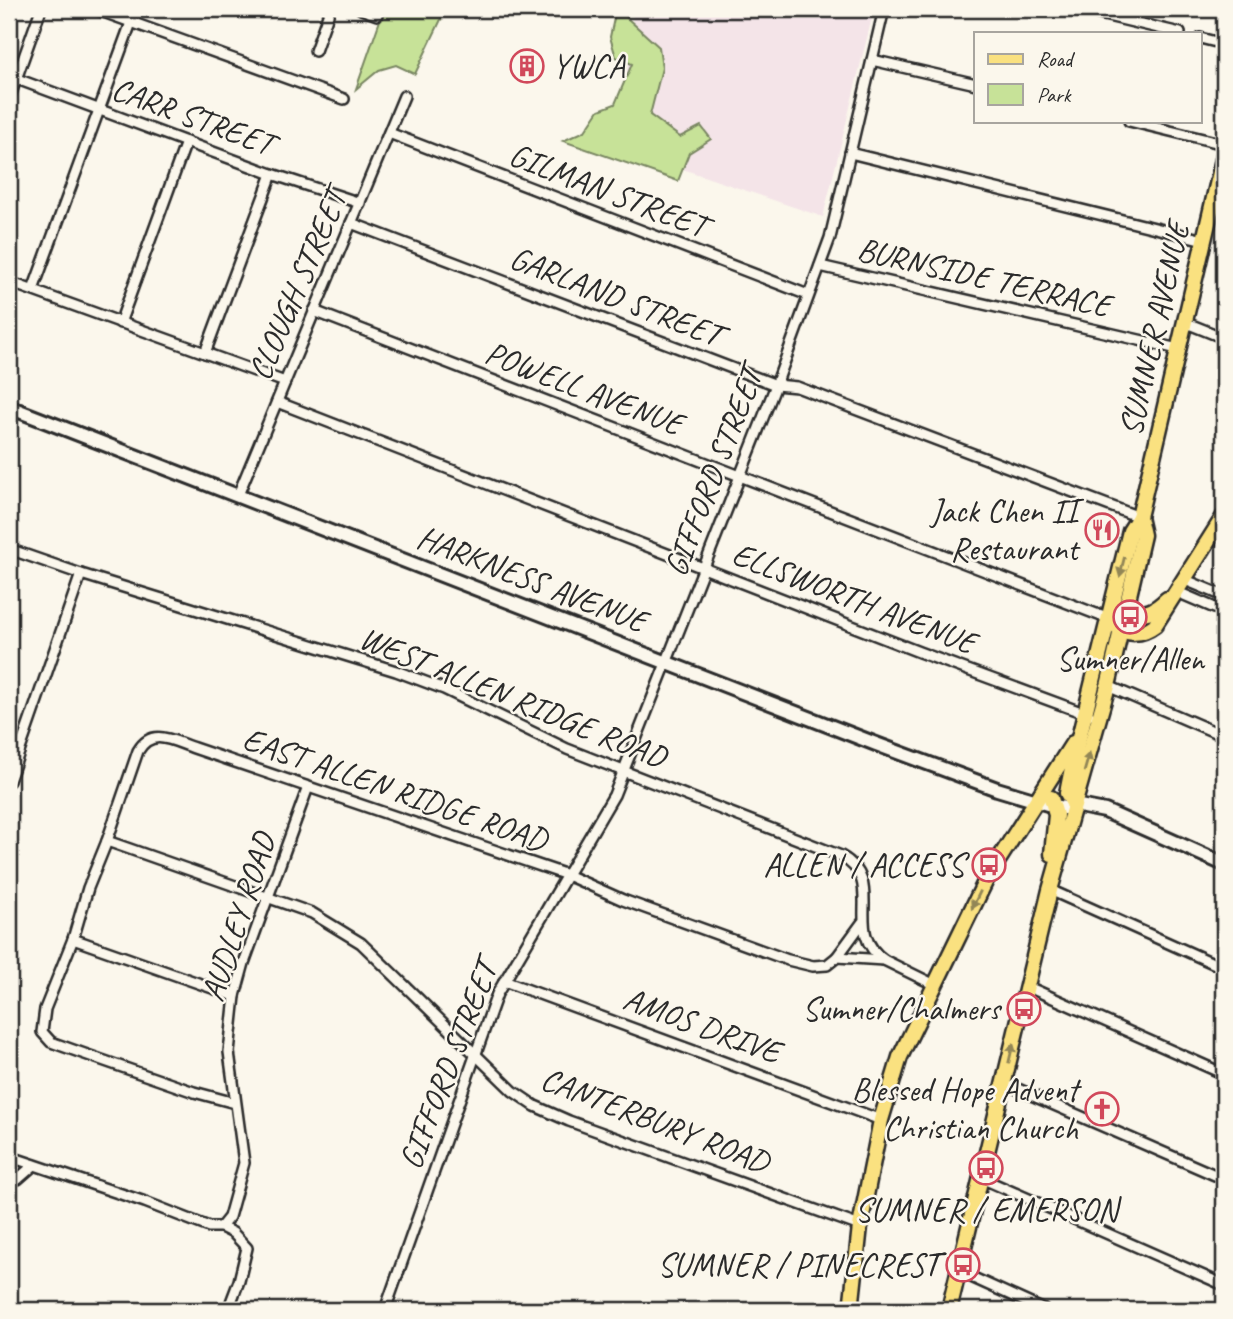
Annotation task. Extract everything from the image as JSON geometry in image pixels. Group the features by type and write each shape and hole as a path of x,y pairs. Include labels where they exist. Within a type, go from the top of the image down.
{"main road":[{"name":"SUMNER AVENUE","path":"949,1310 1026,986 1074,805 1093,716 1109,619 1130,531 1139,517 1204,240 1219,205 1224,155"},
{"name":"HARKNESS AVENUE","path":"9,407 876,744 998,789 1065,808 1074,805 1094,808 1123,817 1224,864"},
{"path":"1177,588 1150,612 1142,614 1126,611 1109,619 1122,631 1138,633 1152,627 1224,516"},
{"name":"SUMNER AVENUE","path":"1093,716 1108,686 1122,631 1143,535 1139,517"},
{"path":"851,1310 860,1226 881,1119 900,1057 987,878 1047,801 1069,750 1093,716"},
{"name":"SUMNER AVENUE","path":"1047,801 1056,827 1050,890"}],"street":[{"path":"9,99 12,77 41,9"},
{"path":"95,9 344,99"},
{"path":"33,290 136,9"},
{"path":"315,51 330,9"},
{"path":"361,9 377,15"},
{"name":"GIFFORD STREET","path":"385,1310 494,1001 599,823 625,771 776,385 830,238 884,9"},
{"path":"1078,9 1176,32"},
{"path":"1202,38 1224,44"},
{"path":"872,60 974,84"},
{"name":"CARR STREET","path":"12,77 272,174 360,203"},
{"name":"CLOUGH STREET","path":"238,495 404,96"},
{"path":"1133,122 1224,144"},
{"name":"GILMAN STREET","path":"389,133 808,295"},
{"path":"120,323 186,142"},
{"path":"850,153 1204,240"},
{"path":"205,353 272,174"},
{"name":"GARLAND STREET","path":"351,223 776,385 797,387 1139,517"},
{"name":"BURNSIDE TERRACE","path":"820,266 1178,349"},
{"path":"9,282 285,383"},
{"name":"POWELL AVENUE","path":"314,311 1109,619"},
{"path":"1184,322 1224,338"},
{"name":"ELLSWORTH AVENUE","path":"277,402 1093,716"},
{"name":"WEST ALLEN RIDGE ROAD","path":"9,549 408,676 454,694 567,749 847,859 859,871 864,885 863,933 870,946 884,960"},
{"path":"9,781 82,574"},
{"path":"1177,588 1224,596"},
{"path":"1177,588 1224,612"},
{"path":"1108,686 1224,736"},
{"name":"EAST ALLEN RIDGE ROAD","path":"235,1103 184,1089 54,1043 43,1034 45,1009 73,939 88,888 138,751 144,741 150,738 184,744 567,875 623,900 793,962 823,965 837,957 884,960 935,985"},
{"name":"AUDLEY ROAD","path":"221,1227 229,1217 244,1163 229,1052 235,996 244,963 308,788"},
{"name":"CANTERBURY ROAD","path":"107,841 312,913 361,943 513,1091 544,1110 860,1226"},
{"path":"1050,890 1224,968"},
{"path":"837,957 862,923"},
{"path":"73,939 235,996"},
{"name":"AMOS DRIVE","path":"504,981 881,1119"},
{"path":"1026,986 1224,1074"},
{"path":"1004,1083 1224,1179"},
{"path":"9,1159 17,1159 145,1202 209,1227 221,1227 233,1233 247,1248 228,1310"},
{"path":"9,1181 18,1179 34,1166"},
{"path":"981,1178 1224,1284"},
{"path":"958,1271 1044,1310"}],"shaded area":[{"path":"634,9 874,9 823,217 615,146"}],"green space":[{"path":"384,9 446,9 415,74 396,65 379,70 356,89"},
{"path":"616,9 627,9 627,18 659,47 662,68 650,115 680,137 701,126 711,139 689,153 678,181 563,141 585,131 599,110 615,104 632,64 616,57 610,37"}],"place":[{"name":"YWCA","path":"527,66"},
{"name":"Jack Chen II Restaurant","path":"1102,530"},
{"name":"Sumner/Allen","path":"1130,617"},
{"name":"ALLEN / ACCESS","path":"989,865"},
{"name":"Sumner/Chalmers","path":"1024,1009"},
{"name":"Blessed Hope Advent Christian Church","path":"1102,1109"},
{"name":"SUMNER / EMERSON","path":"986,1168"},
{"name":"SUMNER / PINECREST","path":"963,1265"}]}
